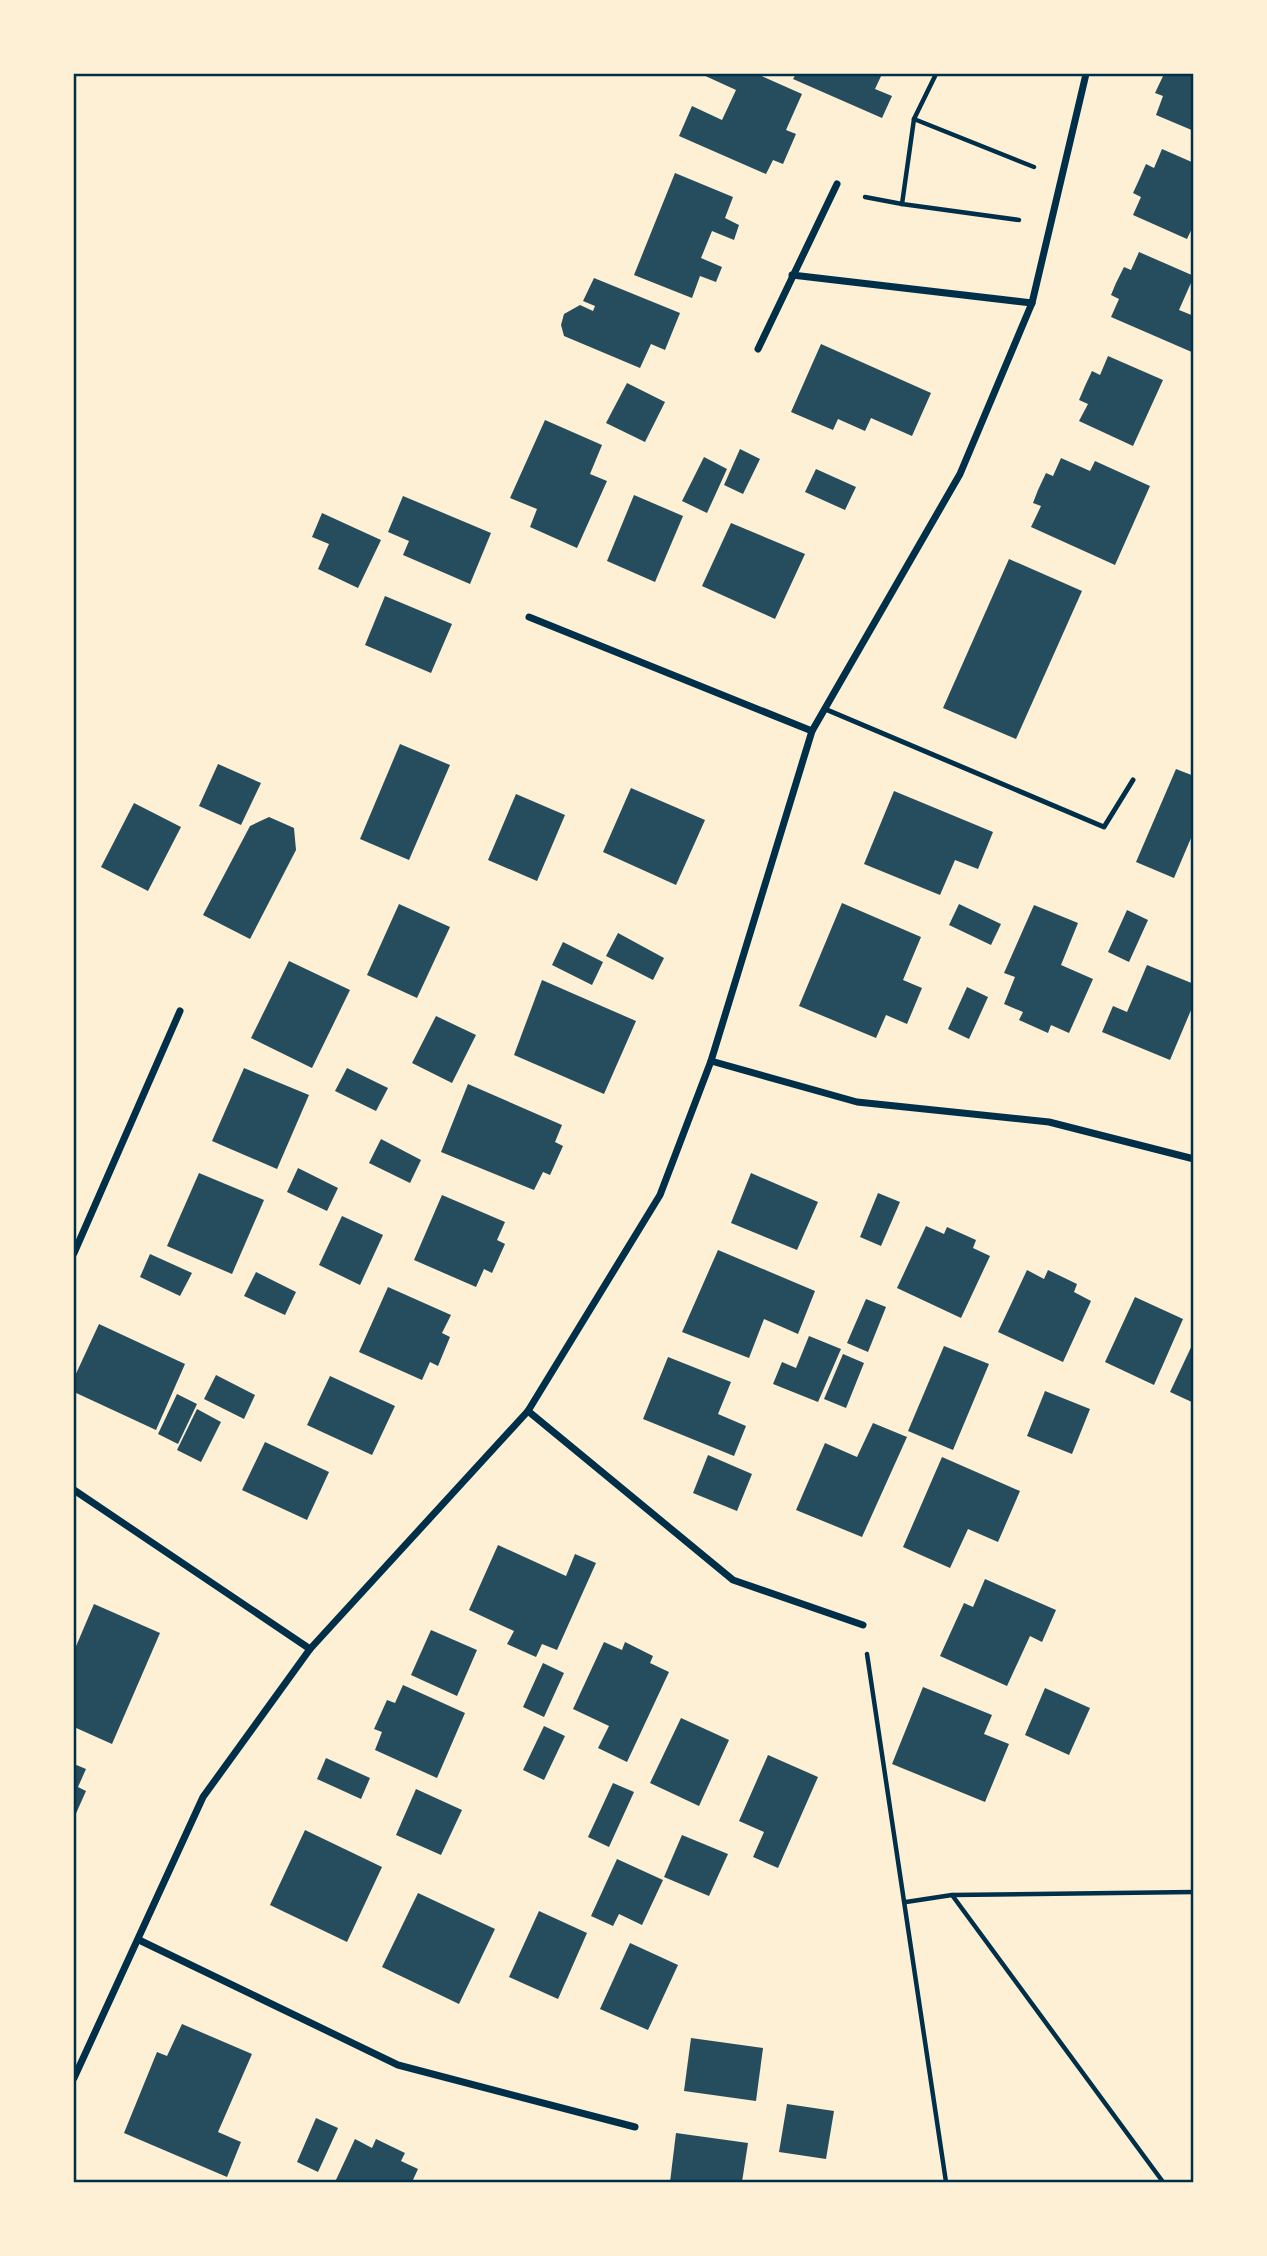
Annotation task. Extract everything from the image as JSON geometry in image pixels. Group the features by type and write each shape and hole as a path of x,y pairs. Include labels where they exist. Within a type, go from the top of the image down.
{"street":[{"path":"74,2078 203,1797 310,1649 527,1411 660,1195 711,1061 812,731 960,474 1032,303 1086,74"},
{"path":"758,349 837,184"},
{"path":"793,275 1032,303"},
{"path":"529,617 812,731"},
{"path":"74,1253 180,1011"},
{"path":"711,1061 857,1102 1049,1122 1194,1159"},
{"path":"527,1411 733,1580 863,1625"},
{"path":"74,1490 310,1649"},
{"path":"139,1940 398,2065 635,2127"}],"lane":[{"path":"825,709 1104,827 1133,780"}],"path":[{"path":"936,74 914,119 902,204 1050,225"},
{"path":"914,119 1062,178"},
{"path":"863,1625 946,2182"},
{"path":"906,1902 952,1895 1194,1892"},
{"path":"952,1895 1163,2182"}],"building":[{"path":"701,74 757,74 802,94 786,130 796,134 783,164 773,160 766,174 679,136 692,106 722,120 736,90"},
{"path":"796,74 882,74 875,89 892,96 882,118 793,79"},
{"path":"1164,74 1194,74 1194,131 1156,115 1163,96 1155,93"},
{"path":"1162,149 1194,163 1194,224 1187,239 1133,215 1141,197 1133,193 1146,164 1154,168"},
{"path":"675,173 733,197 725,218 739,225 734,240 712,231 701,258 722,267 716,282 700,276 692,298 634,275"},
{"path":"1139,252 1194,276 1179,310 1194,316 1194,353 1111,317 1119,299 1111,295 1116,283 1124,267 1131,270"},
{"path":"594,278 680,313 665,350 651,344 640,368 564,336 561,325 564,314 580,305 593,311 595,306 583,301"},
{"path":"821,344 931,393 912,436 871,418 865,431 838,419 833,430 791,412"},
{"path":"1108,356 1163,380 1133,446 1079,421 1088,404 1079,400 1085,386 1092,371 1100,375"},
{"path":"627,383 665,402 645,442 606,423"},
{"path":"545,420 602,445 590,474 607,481 577,548 530,527 537,509 510,498"},
{"path":"740,449 760,459 743,494 724,485"},
{"path":"704,457 727,469 707,513 682,501"},
{"path":"1061,458 1090,471 1095,461 1150,486 1115,565 1031,527 1041,506 1033,503 1038,490 1046,473 1053,476"},
{"path":"816,469 856,487 845,510 805,492"},
{"path":"634,495 683,516 655,582 607,561"},
{"path":"403,496 491,533 470,584 403,555 409,541 388,532"},
{"path":"322,513 381,540 358,588 318,569 329,544 312,537"},
{"path":"731,523 805,554 775,619 702,586"},
{"path":"1009,559 1082,591 1016,739 943,708"},
{"path":"385,596 452,624 431,673 365,645"},
{"path":"400,744 450,765 409,860 360,839"},
{"path":"218,764 261,783 241,825 199,806"},
{"path":"1176,769 1194,776 1194,831 1174,878 1136,862"},
{"path":"631,788 705,820 676,885 603,852"},
{"path":"894,791 993,832 978,869 955,860 940,895 864,864"},
{"path":"516,794 565,815 537,881 488,860"},
{"path":"134,803 181,827 148,891 101,867"},
{"path":"269,817 294,828 296,850 250,939 203,915 250,826"},
{"path":"842,903 921,937 903,980 922,988 907,1024 886,1015 876,1038 799,1006"},
{"path":"399,904 450,927 417,998 367,975"},
{"path":"959,904 1001,924 991,945 949,925"},
{"path":"1034,905 1078,923 1061,965 1093,979 1069,1033 1051,1025 1048,1033 1019,1020 1023,1012 1004,1004 1015,977 1004,973"},
{"path":"1127,910 1148,920 1129,962 1108,952"},
{"path":"618,933 664,958 653,980 606,956"},
{"path":"563,942 603,962 592,985 552,965"},
{"path":"289,961 350,990 312,1068 251,1038"},
{"path":"1147,965 1194,984 1194,1003 1170,1060 1102,1032 1113,1006 1127,1012"},
{"path":"542,980 636,1021 604,1094 514,1055"},
{"path":"967,987 988,997 969,1039 948,1029"},
{"path":"436,1016 476,1035 452,1083 412,1063"},
{"path":"244,1068 309,1095 277,1169 212,1141"},
{"path":"347,1068 388,1088 376,1111 335,1091"},
{"path":"468,1084 562,1125 555,1142 563,1146 550,1175 543,1172 534,1190 441,1152"},
{"path":"381,1139 421,1160 410,1183 369,1163"},
{"path":"298,1168 338,1188 327,1211 287,1192"},
{"path":"199,1173 264,1200 232,1274 167,1246"},
{"path":"751,1173 818,1202 797,1250 731,1223"},
{"path":"878,1193 900,1202 881,1246 860,1237"},
{"path":"442,1195 505,1222 497,1240 505,1244 492,1273 484,1269 476,1287 414,1260"},
{"path":"342,1216 383,1235 360,1285 319,1265"},
{"path":"926,1226 944,1234 947,1227 976,1240 973,1248 990,1256 961,1318 897,1288"},
{"path":"718,1250 815,1291 798,1334 764,1319 749,1358 682,1332"},
{"path":"150,1254 192,1273 180,1296 140,1277"},
{"path":"1027,1270 1044,1279 1048,1270 1077,1284 1074,1292 1091,1301 1063,1362 998,1332"},
{"path":"256,1272 296,1292 285,1315 244,1296"},
{"path":"388,1287 451,1315 442,1333 450,1337 438,1366 430,1362 422,1380 359,1352"},
{"path":"1135,1297 1183,1319 1154,1385 1105,1362"},
{"path":"866,1299 886,1307 868,1352 847,1343"},
{"path":"99,1324 185,1364 156,1430 74,1392 74,1378"},
{"path":"809,1336 841,1349 818,1402 773,1384 782,1362 796,1368"},
{"path":"1194,1341 1194,1403 1170,1392"},
{"path":"944,1346 989,1364 953,1450 908,1431"},
{"path":"843,1354 864,1363 846,1408 824,1399"},
{"path":"668,1357 731,1382 718,1414 746,1426 734,1456 643,1419"},
{"path":"216,1375 255,1395 244,1419 204,1399"},
{"path":"330,1376 395,1406 372,1455 307,1425"},
{"path":"1045,1391 1090,1409 1072,1454 1027,1436"},
{"path":"177,1394 197,1404 178,1444 158,1434"},
{"path":"197,1409 221,1422 201,1462 177,1450"},
{"path":"873,1423 907,1437 862,1537 796,1510 825,1443 857,1457"},
{"path":"265,1442 329,1472 307,1520 242,1490"},
{"path":"708,1455 752,1474 737,1511 693,1493"},
{"path":"942,1457 1020,1491 998,1542 968,1529 950,1568 903,1547"},
{"path":"498,1545 566,1576 575,1554 596,1563 557,1650 542,1644 536,1657 507,1644 514,1631 469,1610"},
{"path":"985,1579 1056,1610 1042,1642 1030,1636 1007,1686 940,1656 964,1603 973,1607"},
{"path":"94,1604 160,1633 112,1744 74,1727 74,1651"},
{"path":"431,1630 477,1650 457,1696 411,1675"},
{"path":"604,1642 622,1650 625,1642 653,1656 650,1663 669,1672 627,1762 598,1748 609,1726 573,1709"},
{"path":"543,1663 564,1673 544,1717 523,1707"},
{"path":"403,1685 465,1713 437,1778 375,1750 382,1732 374,1729 387,1700 395,1703"},
{"path":"923,1687 992,1715 984,1734 1009,1744 985,1802 892,1764"},
{"path":"1045,1688 1090,1708 1069,1755 1025,1735"},
{"path":"681,1718 729,1740 699,1806 650,1783"},
{"path":"544,1726 565,1736 544,1780 523,1770"},
{"path":"768,1755 818,1777 778,1868 753,1857 764,1832 739,1821"},
{"path":"326,1758 370,1778 361,1799 317,1779"},
{"path":"74,1764 86,1769 78,1787 86,1791 74,1818"},
{"path":"613,1783 634,1792 609,1847 588,1837"},
{"path":"416,1789 462,1810 441,1855 396,1835"},
{"path":"305,1830 382,1867 347,1942 270,1905"},
{"path":"682,1835 728,1854 709,1896 664,1877"},
{"path":"617,1859 663,1880 642,1925 619,1914 613,1926 591,1916"},
{"path":"418,1893 495,1929 459,2004 382,1967"},
{"path":"539,1911 587,1933 558,1999 509,1977"},
{"path":"630,1943 678,1965 648,2030 600,2009"},
{"path":"182,2024 252,2054 218,2132 241,2142 227,2177 124,2133 157,2052 167,2056"},
{"path":"691,2038 763,2048 756,2101 684,2091"},
{"path":"787,2104 834,2111 826,2159 779,2152"},
{"path":"316,2118 338,2128 318,2172 297,2162"},
{"path":"676,2133 748,2143 742,2182 670,2182"},
{"path":"355,2139 372,2148 376,2139 405,2153 401,2161 418,2169 412,2182 335,2182"}]}
